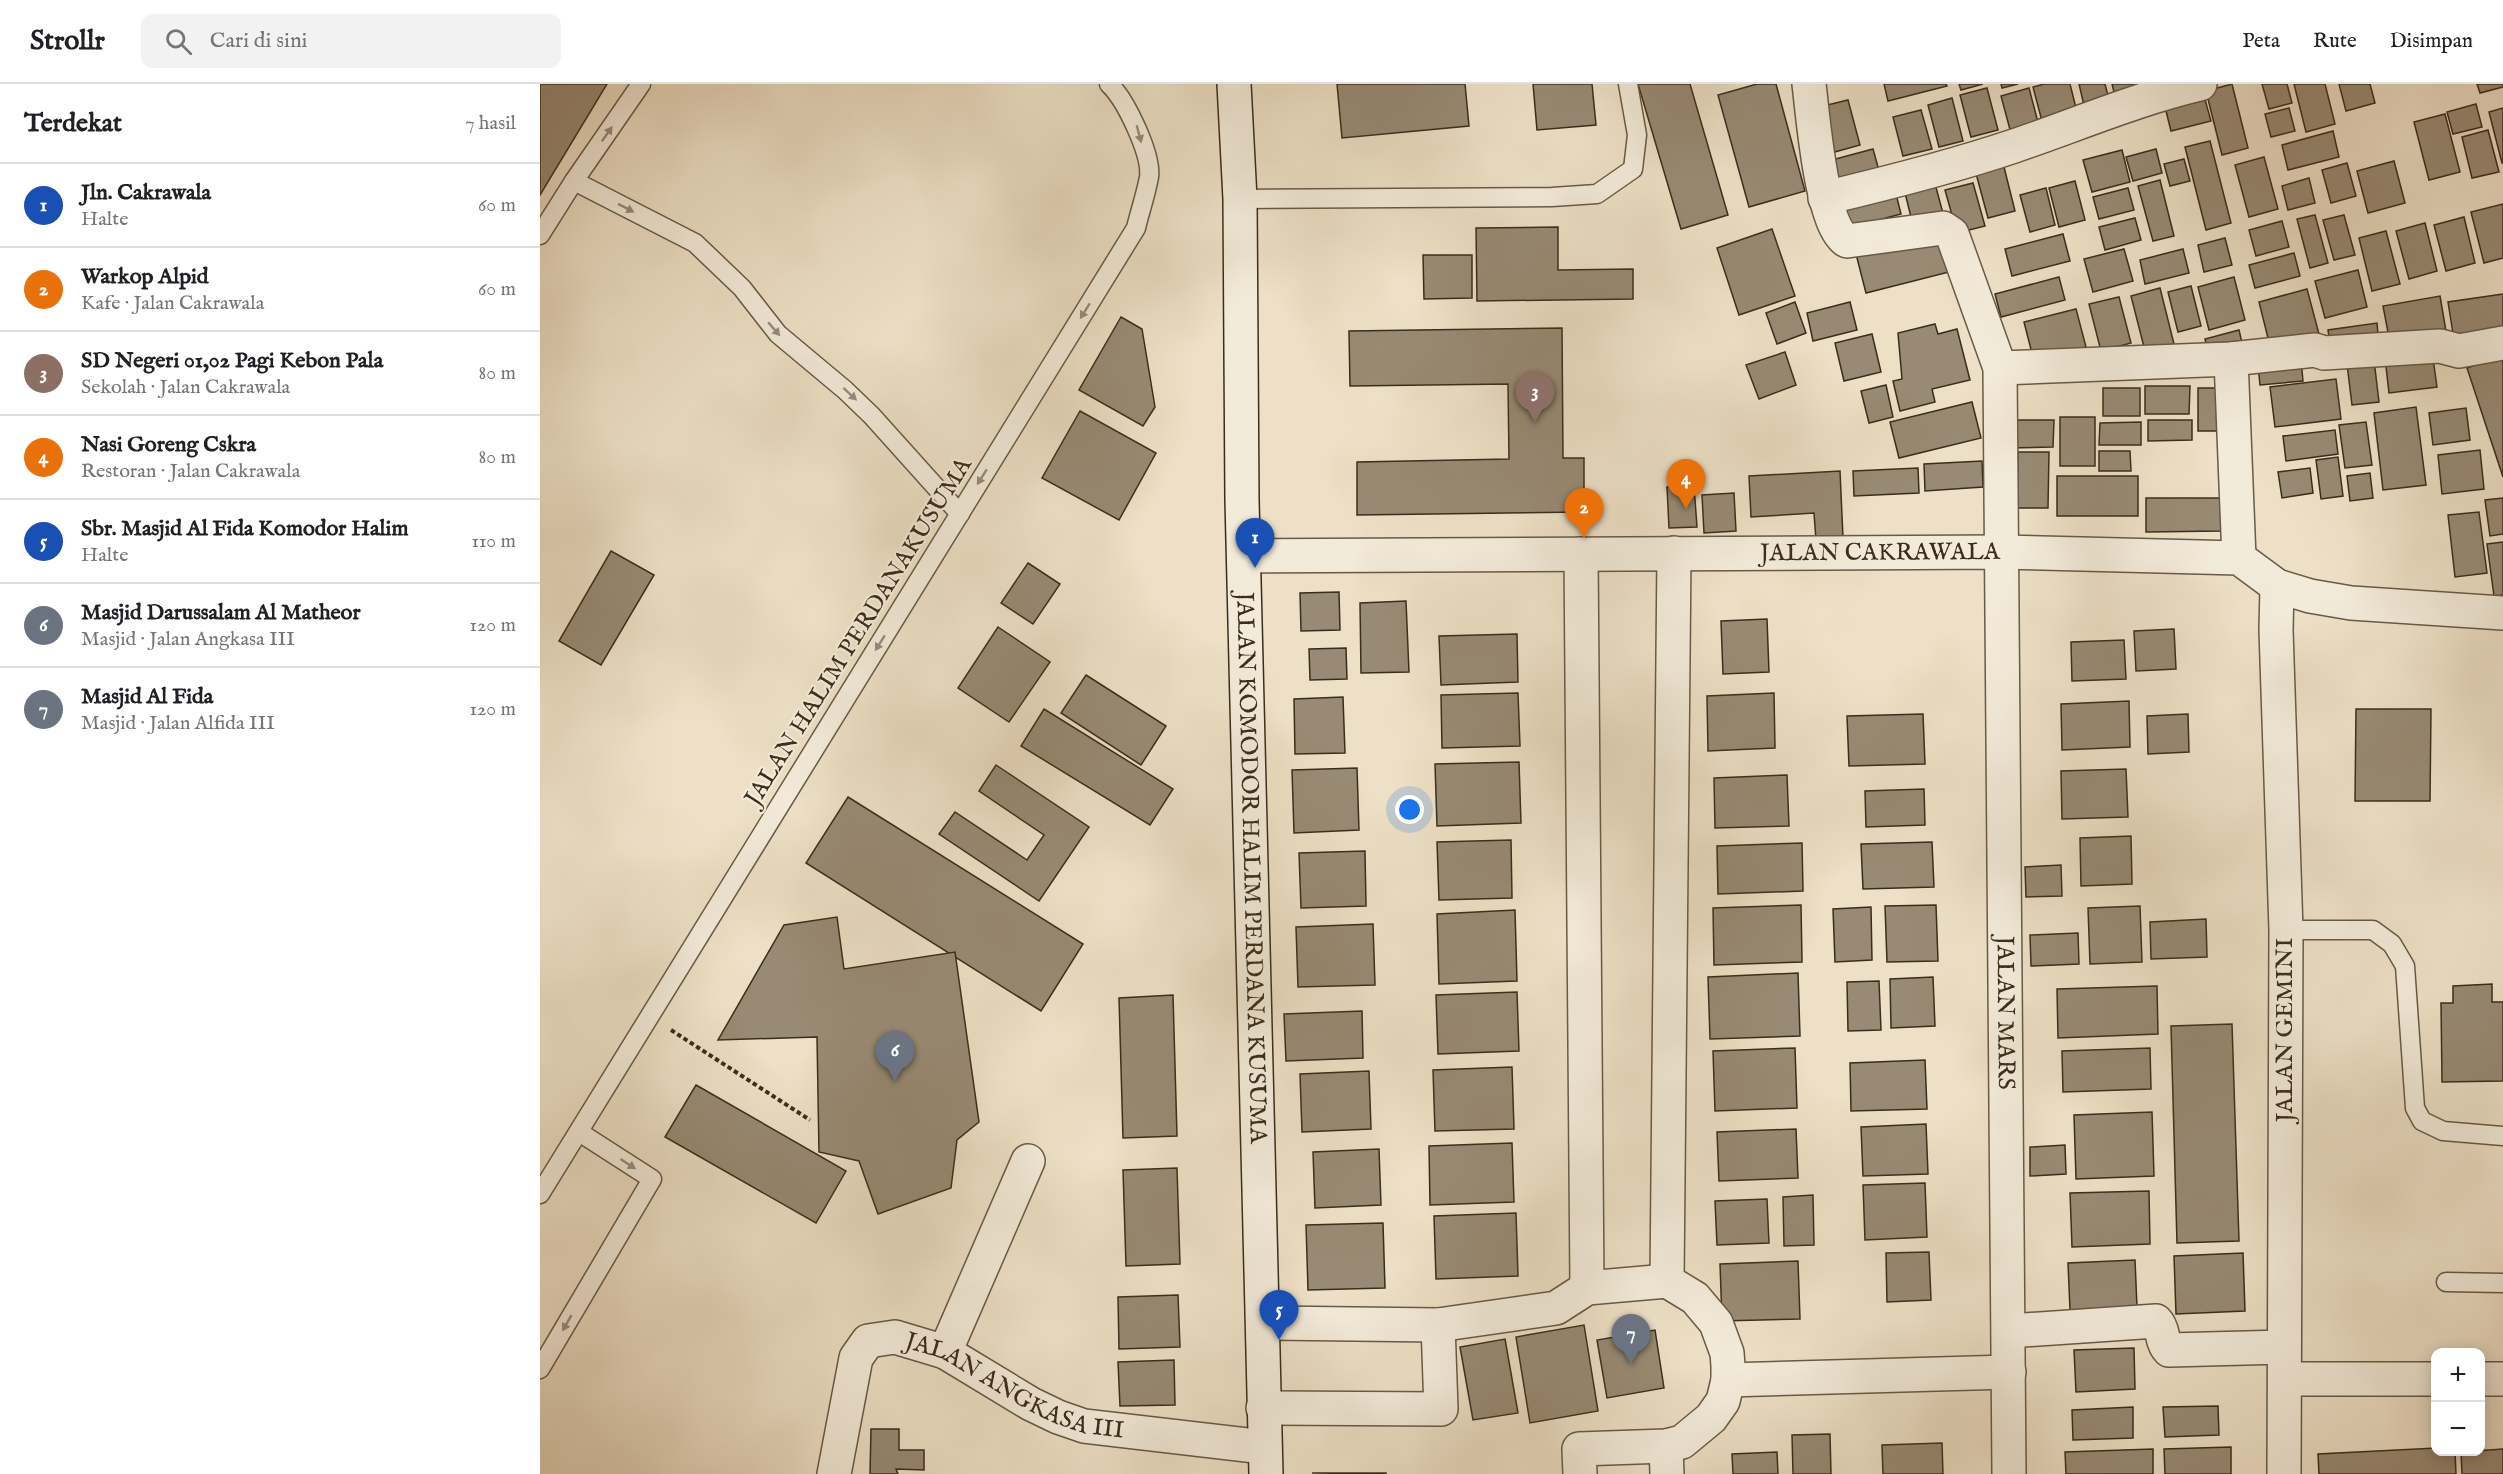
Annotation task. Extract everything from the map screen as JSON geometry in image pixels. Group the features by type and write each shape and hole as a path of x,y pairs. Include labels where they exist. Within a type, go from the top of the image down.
{"street":[{"name":"JALAN KOMODOR HALIM PERDANA KUSUMA","path":"1234,84 1240,199 1241,423 1264,1323 1265,1460"},
{"path":"1809,84 1825,198 1895,181 2012,147 2156,94 2200,84"},
{"name":"JALAN MARS","path":"1825,198 1840,237 1847,241 1943,228 1952,234 2000,368 2009,1474"},
{"path":"2000,368 2231,359 2315,350 2324,353 2440,346 2458,351 2503,343"},
{"path":"2231,359 2239,558 2277,586 2310,596 2351,603 2503,613"},
{"name":"JALAN CAKRAWALA","path":"1245,556 2002,552 2239,558"},
{"path":"1667,1281 1674,553"},
{"path":"1581,554 1587,1288"},
{"name":"JALAN GEMINI","path":"2277,586 2276,630 2286,930 2284,1474"},
{"path":"945,1352 1028,1161"},
{"path":"1264,1323 1438,1325 1556,1308 1587,1288 1667,1281 1695,1298 1716,1323 1727,1353 1728,1380 1723,1401 1711,1418 1682,1442 1666,1460 1579,1449 1580,1474"},
{"path":"2009,1331 2156,1321 2162,1327 2164,1346 2169,1350 2284,1347"},
{"path":"1263,1408 1441,1409 1438,1325"},
{"name":"JALAN ANGKASA III","path":"834,1474 856,1358 868,1341 896,1337 945,1352 1031,1404 1084,1426 1265,1460"},
{"path":"1728,1380 2009,1372"},
{"path":"2285,1379 2431,1379"},
{"path":"2485,1379 2503,1379"}],"lane":[{"path":"540,236 574,181 641,84"},
{"name":"JALAN HALIM PERDANAKUSUMA","path":"540,1194 1136,228 1149,175 1136,124 1109,84"},
{"path":"1240,199 1552,197 1597,194 1633,169 1637,135 1628,84"},
{"path":"574,181 695,243 742,288 778,334 845,390 872,416 960,513"},
{"path":"2286,930 2373,930 2392,944 2405,966 2415,1108 2422,1121 2443,1131 2503,1136"},
{"path":"540,1369 652,1179 579,1132"},
{"path":"2446,1282 2503,1283"}],"path":[{"path":"650,1017 810,1120"}],"building":[{"path":"540,84 607,84 540,195"},
{"path":"1337,84 1465,84 1469,126 1342,138"},
{"path":"1533,84 1592,84 1596,125 1537,130"},
{"path":"1638,84 1690,84 1728,215 1681,229"},
{"path":"1757,84 1776,84 1805,191 1749,207 1718,95"},
{"path":"1884,84 1946,84 1947,86 1888,101"},
{"path":"1959,84 1983,84 1961,90"},
{"path":"2001,84 2018,84 2002,88"},
{"path":"2044,84 2070,84 2078,116 2043,125 2033,87"},
{"path":"2079,84 2105,84 2111,108 2086,114"},
{"path":"2112,84 2141,84 2115,96"},
{"path":"2232,84 2248,148 2222,155 2206,91"},
{"path":"2262,84 2287,84 2292,103 2269,109"},
{"path":"2294,84 2325,84 2335,124 2306,132"},
{"path":"2339,84 2370,84 2375,103 2346,111"},
{"path":"2477,84 2503,84 2503,87 2480,93"},
{"path":"1987,88 1998,130 1971,137 1960,95"},
{"path":"2029,88 2040,130 2012,137 2001,96"},
{"path":"2202,89 2211,121 2171,131 2163,99"},
{"path":"1952,98 1963,141 1939,147 1928,105"},
{"path":"1848,100 1860,145 1831,153 1819,107"},
{"path":"2476,104 2482,127 2453,134 2447,112"},
{"path":"2289,108 2295,131 2271,137 2265,114"},
{"path":"2503,108 2503,163 2502,163 2489,112"},
{"path":"1921,110 1932,149 1903,156 1893,117"},
{"path":"2445,114 2460,172 2429,180 2414,122"},
{"path":"2488,130 2499,172 2472,178 2462,137"},
{"path":"2333,131 2339,157 2288,170 2282,145"},
{"path":"2210,141 2231,223 2206,230 2185,147"},
{"path":"1873,149 1881,178 1836,190 1828,161"},
{"path":"2156,149 2162,173 2133,181 2126,157"},
{"path":"2122,150 2130,182 2092,192 2083,160"},
{"path":"2264,157 2278,209 2249,217 2235,165"},
{"path":"2002,159 2015,211 1988,218 1974,166"},
{"path":"2184,159 2190,181 2170,186 2164,164"},
{"path":"2394,161 2405,203 2368,213 2357,171"},
{"path":"2347,163 2356,196 2331,203 2322,170"},
{"path":"2309,178 2315,203 2288,210 2282,186"},
{"path":"1934,180 1944,217 1913,225 1904,189"},
{"path":"2160,180 2174,236 2153,241 2138,186"},
{"path":"2075,181 2085,220 2059,227 2049,188"},
{"path":"1973,183 1985,226 1957,233 1945,190"},
{"path":"1894,186 1901,214 1845,229 1838,201"},
{"path":"2046,188 2055,225 2030,232 2020,195"},
{"path":"2128,188 2134,210 2099,219 2093,197"},
{"path":"2503,204 2503,258 2484,263 2471,212"},
{"path":"2315,215 2328,263 2310,268 2297,219"},
{"path":"2344,215 2355,255 2334,260 2323,220"},
{"path":"2464,217 2475,263 2446,271 2434,225"},
{"path":"2135,218 2141,240 2105,250 2099,227"},
{"path":"2282,221 2289,247 2256,256 2249,230"},
{"path":"2425,223 2437,271 2409,279 2396,231"},
{"path":"1558,227 1558,270 1633,269 1633,299 1477,301 1476,228"},
{"path":"1772,229 1795,296 1739,315 1717,248"},
{"path":"2386,231 2400,284 2372,291 2359,238"},
{"path":"1940,234 1949,272 1866,293 1856,254"},
{"path":"2063,234 2070,261 2012,276 2005,249"},
{"path":"2225,238 2232,265 2204,272 2198,245"},
{"path":"2124,249 2133,281 2093,292 2084,259"},
{"path":"2183,249 2189,273 2145,284 2140,260"},
{"path":"2294,253 2300,276 2255,288 2249,265"},
{"path":"1423,255 1472,255 1472,298 1424,299"},
{"path":"2358,270 2367,307 2325,318 2315,281"},
{"path":"2059,277 2065,300 2001,317 1995,294"},
{"path":"2234,277 2245,320 2209,330 2198,287"},
{"path":"2191,286 2201,326 2178,332 2168,292"},
{"path":"2160,288 2174,344 2145,351 2131,296"},
{"path":"2307,289 2319,334 2270,346 2259,302"},
{"path":"2503,294 2503,339 2455,346 2448,302"},
{"path":"2440,296 2447,337 2391,348 2383,306"},
{"path":"2119,297 2131,343 2101,351 2089,304"},
{"path":"1795,302 1806,333 1777,344 1766,313"},
{"path":"1850,302 1857,330 1813,341 1807,313"},
{"path":"2076,309 2086,347 2034,361 2024,322"},
{"path":"1121,317 1142,329 1155,407 1143,426 1079,390"},
{"path":"2377,323 2379,346 2331,352 2328,330"},
{"path":"1935,324 1938,334 1957,329 1970,380 1932,389 1935,402 1900,411 1893,381 1902,379 1898,333"},
{"path":"1562,328 1563,458 1584,458 1584,512 1357,515 1357,462 1509,459 1508,384 1350,386 1349,331"},
{"path":"2239,330 2243,347 2209,356 2205,339"},
{"path":"1872,334 1881,372 1844,381 1835,343"},
{"path":"2432,351 2437,387 2389,393 2385,358"},
{"path":"1785,352 1796,385 1759,399 1746,365"},
{"path":"2503,355 2503,477 2467,368"},
{"path":"2301,360 2303,381 2260,385 2258,365"},
{"path":"2374,360 2379,402 2352,405 2347,364"},
{"path":"2336,379 2341,419 2275,427 2270,387"},
{"path":"1886,385 1893,417 1869,423 1861,391"},
{"path":"2145,386 2190,386 2189,414 2145,414"},
{"path":"2103,388 2140,388 2140,416 2103,416"},
{"path":"2198,388 2228,388 2227,431 2198,431"},
{"path":"1972,402 1981,438 1899,458 1890,422"},
{"path":"2416,407 2426,485 2383,490 2374,413"},
{"path":"2466,408 2470,440 2433,445 2429,413"},
{"path":"1080,411 1156,453 1119,520 1042,478"},
{"path":"2060,417 2095,417 2095,466 2060,466"},
{"path":"2011,420 2054,420 2053,447 2010,448"},
{"path":"2148,420 2192,420 2192,440 2148,441"},
{"path":"2141,422 2141,445 2099,445 2100,423"},
{"path":"2366,422 2372,465 2345,468 2339,425"},
{"path":"2335,430 2338,454 2286,461 2283,436"},
{"path":"2480,450 2484,489 2442,494 2438,455"},
{"path":"2099,451 2130,451 2131,471 2099,471"},
{"path":"2018,452 2049,452 2048,508 2017,508"},
{"path":"2338,457 2343,496 2321,499 2316,460"},
{"path":"1982,461 1983,487 1925,491 1924,464"},
{"path":"1918,468 1919,493 1854,496 1853,471"},
{"path":"2310,468 2313,493 2282,498 2278,472"},
{"path":"1840,471 1843,538 1816,540 1814,513 1751,517 1749,476"},
{"path":"2370,473 2373,498 2350,501 2347,476"},
{"path":"2057,476 2138,476 2138,516 2057,516"},
{"path":"1694,486 1697,527 1669,528 1667,487"},
{"path":"1734,493 1736,531 1704,533 1702,495"},
{"path":"2146,498 2222,498 2222,531 2146,532"},
{"path":"2503,498 2503,534 2490,536 2485,500"},
{"path":"2479,512 2487,573 2455,577 2448,515"},
{"path":"2503,542 2503,595 2494,596 2487,544"},
{"path":"611,551 654,575 601,665 559,641"},
{"path":"1028,563 1060,584 1033,624 1001,603"},
{"path":"1339,592 1340,630 1301,631 1300,593"},
{"path":"1406,601 1409,672 1361,673 1360,603"},
{"path":"1767,619 1769,672 1723,674 1721,621"},
{"path":"998,627 1050,662 1009,722 958,688"},
{"path":"2174,629 2176,669 2136,671 2134,631"},
{"path":"1517,634 1518,682 1441,685 1439,636"},
{"path":"2124,640 2126,679 2072,681 2071,642"},
{"path":"1346,648 1347,679 1310,680 1309,649"},
{"path":"1086,675 1166,726 1141,765 1061,713"},
{"path":"1518,693 1520,746 1442,748 1441,695"},
{"path":"1774,693 1775,748 1708,751 1707,696"},
{"path":"1343,697 1345,753 1295,754 1294,699"},
{"path":"2129,701 2130,747 2062,750 2061,704"},
{"path":"1044,709 1173,789 1150,825 1021,746"},
{"path":"2356,709 2431,709 2430,801 2355,801"},
{"path":"1923,714 1925,764 1849,766 1847,716"},
{"path":"2188,714 2189,752 2148,754 2147,716"},
{"path":"1519,762 1521,823 1437,826 1435,764"},
{"path":"996,765 1089,827 1039,901 939,834 955,812 1027,860 1044,835 979,791"},
{"path":"1357,768 1359,830 1294,833 1292,770"},
{"path":"2126,769 2128,817 2062,819 2061,771"},
{"path":"1787,775 1789,826 1715,828 1714,778"},
{"path":"1924,789 1925,825 1866,827 1865,791"},
{"path":"848,797 1083,944 1041,1011 806,863"},
{"path":"2131,836 2132,884 2081,886 2080,838"},
{"path":"1511,840 1512,898 1439,900 1437,842"},
{"path":"1932,842 1934,887 1863,889 1861,844"},
{"path":"1802,843 1803,891 1718,894 1717,846"},
{"path":"1365,851 1366,906 1301,908 1299,853"},
{"path":"2061,865 2062,896 2026,897 2025,867"},
{"path":"1801,905 1802,962 1714,965 1713,908"},
{"path":"1936,905 1938,961 1887,962 1885,906"},
{"path":"2140,906 2142,962 2090,964 2088,908"},
{"path":"1871,907 1872,960 1835,962 1833,909"},
{"path":"1515,910 1517,981 1439,984 1437,914"},
{"path":"837,917 844,969 955,952 979,1122 957,1140 951,1188 878,1214 859,1161 819,1152 817,1037 718,1040 784,925"},
{"path":"2206,919 2207,957 2151,959 2150,922"},
{"path":"1373,924 1375,985 1298,987 1296,927"},
{"path":"2078,933 2079,964 2031,966 2030,935"},
{"path":"1798,973 1800,1036 1710,1039 1708,977"},
{"path":"1933,977 1935,1026 1891,1028 1890,979"},
{"path":"1879,981 1881,1030 1848,1031 1847,982"},
{"path":"2492,984 2492,1002 2503,1002 2503,1081 2442,1082 2441,1003 2453,1003 2453,986"},
{"path":"2157,986 2158,1034 2058,1038 2057,989"},
{"path":"1517,992 1519,1051 1438,1054 1436,995"},
{"path":"1173,995 1177,1136 1123,1138 1119,998"},
{"path":"1362,1011 1363,1058 1286,1061 1284,1014"},
{"path":"2232,1024 2239,1241 2177,1243 2171,1026"},
{"path":"1795,1048 1797,1108 1715,1111 1713,1051"},
{"path":"2150,1048 2151,1089 2063,1092 2062,1051"},
{"path":"1925,1060 1927,1109 1851,1111 1850,1063"},
{"path":"1512,1067 1514,1129 1435,1131 1433,1070"},
{"path":"1369,1071 1371,1129 1302,1132 1300,1074"},
{"path":"696,1085 846,1171 816,1223 665,1137"},
{"path":"2152,1112 2154,1176 2076,1179 2074,1115"},
{"path":"1926,1124 1928,1174 1863,1176 1861,1127"},
{"path":"1796,1129 1798,1178 1719,1181 1717,1132"},
{"path":"1512,1143 1514,1202 1430,1205 1429,1146"},
{"path":"2065,1145 2066,1174 2030,1176 2030,1147"},
{"path":"1379,1149 1381,1205 1315,1208 1313,1152"},
{"path":"1177,1168 1180,1264 1126,1266 1123,1170"},
{"path":"1925,1183 1927,1237 1865,1240 1863,1185"},
{"path":"2149,1191 2150,1244 2072,1247 2070,1193"},
{"path":"1813,1195 1814,1245 1784,1246 1783,1197"},
{"path":"1767,1199 1769,1243 1717,1245 1715,1201"},
{"path":"1516,1213 1518,1276 1436,1279 1434,1216"},
{"path":"1383,1223 1385,1288 1308,1290 1306,1225"},
{"path":"1929,1252 1931,1300 1887,1302 1886,1253"},
{"path":"2243,1253 2245,1311 2176,1314 2174,1256"},
{"path":"2135,1260 2137,1307 2070,1310 2068,1263"},
{"path":"1798,1261 1800,1319 1722,1321 1720,1264"},
{"path":"1178,1295 1180,1347 1119,1349 1118,1297"},
{"path":"1584,1325 1598,1411 1530,1423 1516,1337"},
{"path":"1655,1330 1664,1388 1607,1398 1597,1340"},
{"path":"1505,1339 1518,1413 1473,1420 1460,1347"},
{"path":"2134,1348 2135,1389 2076,1392 2074,1350"},
{"path":"1174,1360 1175,1405 1120,1406 1118,1362"},
{"path":"2218,1406 2219,1435 2165,1437 2163,1407"},
{"path":"2133,1407 2133,1438 2073,1440 2072,1410"},
{"path":"871,1429 899,1429 899,1450 924,1450 924,1470 896,1469 898,1474 870,1474"},
{"path":"1830,1434 1831,1474 1793,1474 1792,1435"},
{"path":"1942,1443 1943,1474 1883,1474 1882,1445"},
{"path":"2231,1447 2231,1474 2165,1474 2164,1449"},
{"path":"2431,1448 2431,1456 2455,1456 2456,1474 2319,1474 2318,1454"},
{"path":"2153,1449 2153,1474 2066,1474 2065,1452"},
{"path":"2503,1449 2503,1474 2462,1474 2461,1456 2485,1456 2485,1450"},
{"path":"1777,1452 1778,1474 1733,1474 1732,1454"},
{"path":"1312,1473 1386,1473 1386,1474"}],"place":[{"name":"SD Negeri 01,02 Pagi Kebon Pala","path":"1535,422"},
{"name":"Nasi Goreng Cskra","path":"1686,509"},
{"name":"Warkop Alpid","path":"1584,538"},
{"name":"Jln. Cakrawala","path":"1255,568"},
{"name":"Masjid Darussalam Al Matheor","path":"895,1081"},
{"name":"Sbr. Masjid Al Fida Komodor Halim","path":"1279,1340"},
{"name":"Masjid Al Fida","path":"1631,1364"}]}
